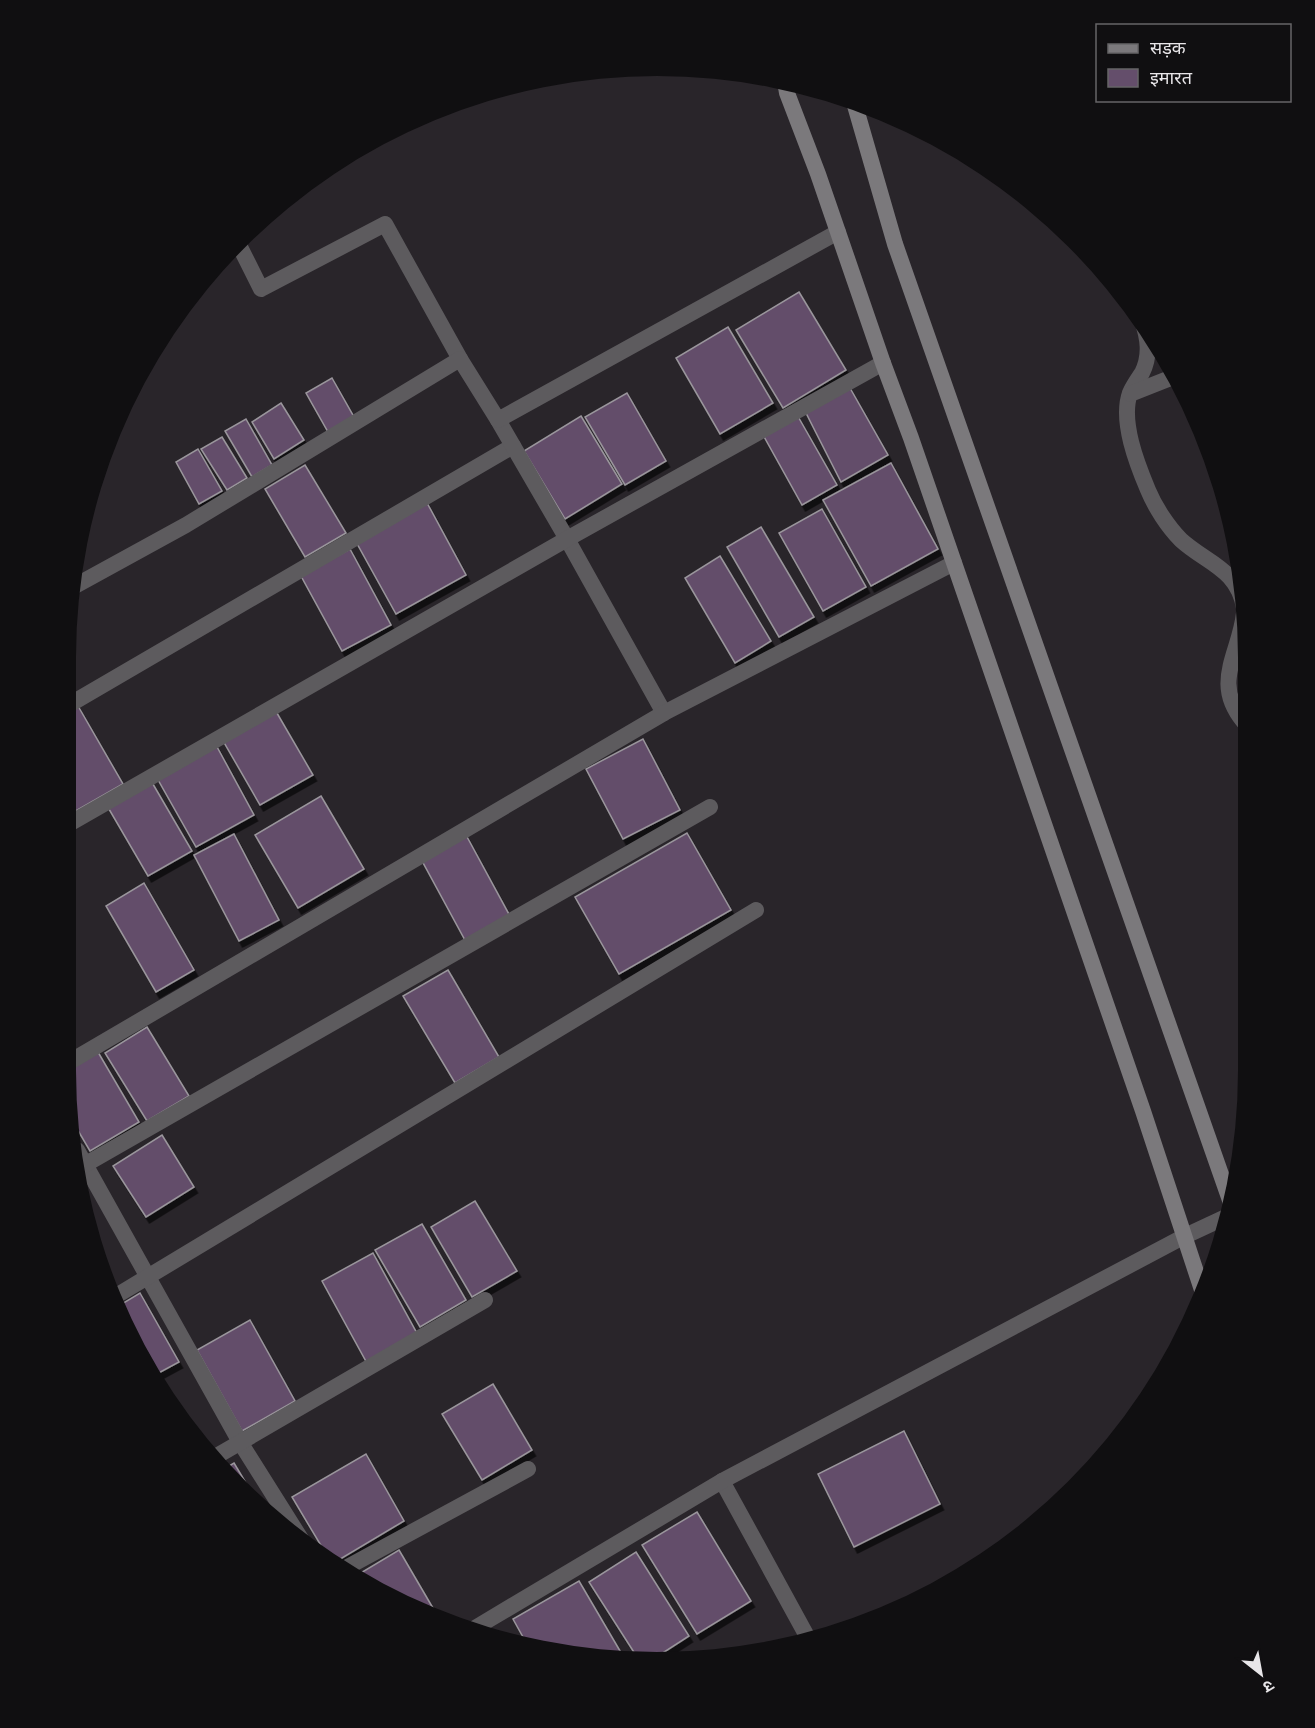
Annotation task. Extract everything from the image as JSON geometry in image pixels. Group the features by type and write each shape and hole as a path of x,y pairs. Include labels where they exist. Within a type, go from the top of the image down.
{"main road":[{"path":"788,92 911,438 1143,1111 1199,1281"},
{"path":"857,112 895,244 1226,1189"}],"street":[{"path":"242,252 261,289 385,224 460,359 567,539 663,713"},
{"path":"498,420 838,232"},
{"path":"1148,347 1144,370 1130,394 1128,419 1131,442 1149,492 1168,525 1181,540 1234,580"},
{"path":"81,582 186,525 460,359"},
{"path":"76,820 567,539 883,363"},
{"path":"1130,394 1167,379"},
{"path":"76,701 513,446"},
{"path":"76,1058 663,713 954,563"},
{"path":"1238,641 1229,667 1228,678 1238,716"},
{"path":"83,1159 710,807"},
{"path":"121,1293 756,910"},
{"path":"86,1170 240,1442 288,1518"},
{"path":"481,1624 722,1481 1219,1220"},
{"path":"221,1454 484,1300"},
{"path":"352,1565 528,1469"},
{"path":"722,1481 805,1633"}],"building":[{"path":"799,292 846,370 783,408 736,330"},
{"path":"728,327 773,403 720,434 676,358"},
{"path":"332,378 354,417 328,432 306,393"},
{"path":"850,388 888,455 841,482 806,413"},
{"path":"627,393 666,461 625,485 585,417"},
{"path":"281,403 304,440 274,459 252,422"},
{"path":"796,413 837,485 802,505 762,433"},
{"path":"581,416 622,484 565,519 524,451"},
{"path":"246,419 272,465 252,477 225,431"},
{"path":"222,437 247,478 227,490 201,449"},
{"path":"198,449 222,491 199,504 176,462"},
{"path":"891,463 938,549 871,586 823,500"},
{"path":"305,465 346,533 305,557 265,489"},
{"path":"426,501 466,575 396,614 355,540"},
{"path":"822,509 866,587 823,611 779,533"},
{"path":"761,527 814,617 779,637 727,547"},
{"path":"350,549 391,625 342,651 301,576"},
{"path":"720,556 771,641 735,663 685,578"},
{"path":"78,706 123,784 76,811 76,707"},
{"path":"274,708 313,775 260,805 222,739"},
{"path":"643,739 680,810 623,839 586,769"},
{"path":"216,745 254,815 196,847 157,778"},
{"path":"150,779 192,851 148,876 106,804"},
{"path":"321,796 364,869 298,908 255,835"},
{"path":"687,833 731,910 619,974 575,897"},
{"path":"234,834 279,920 239,941 194,855"},
{"path":"466,835 511,918 466,942 421,859"},
{"path":"144,883 194,970 156,992 106,906"},
{"path":"448,970 499,1057 455,1083 403,996"},
{"path":"147,1027 189,1096 147,1121 105,1053"},
{"path":"95,1047 139,1122 90,1151 80,1134 76,1062"},
{"path":"162,1135 194,1187 146,1217 113,1166"},
{"path":"475,1201 517,1271 472,1297 431,1227"},
{"path":"422,1224 466,1300 420,1327 375,1250"},
{"path":"373,1253 419,1337 368,1365 322,1281"},
{"path":"140,1293 179,1362 161,1372 125,1302"},
{"path":"250,1320 295,1401 242,1431 197,1350"},
{"path":"493,1384 532,1450 482,1480 442,1414"},
{"path":"904,1431 940,1504 854,1547 818,1474"},
{"path":"366,1454 404,1521 342,1558 319,1542 292,1497"},
{"path":"697,1512 751,1601 697,1634 642,1545"},
{"path":"399,1550 431,1605 401,1592 363,1572"},
{"path":"636,1552 689,1636 665,1652 633,1651 589,1582"},
{"path":"579,1581 619,1650 582,1647 522,1635 513,1619"}]}
